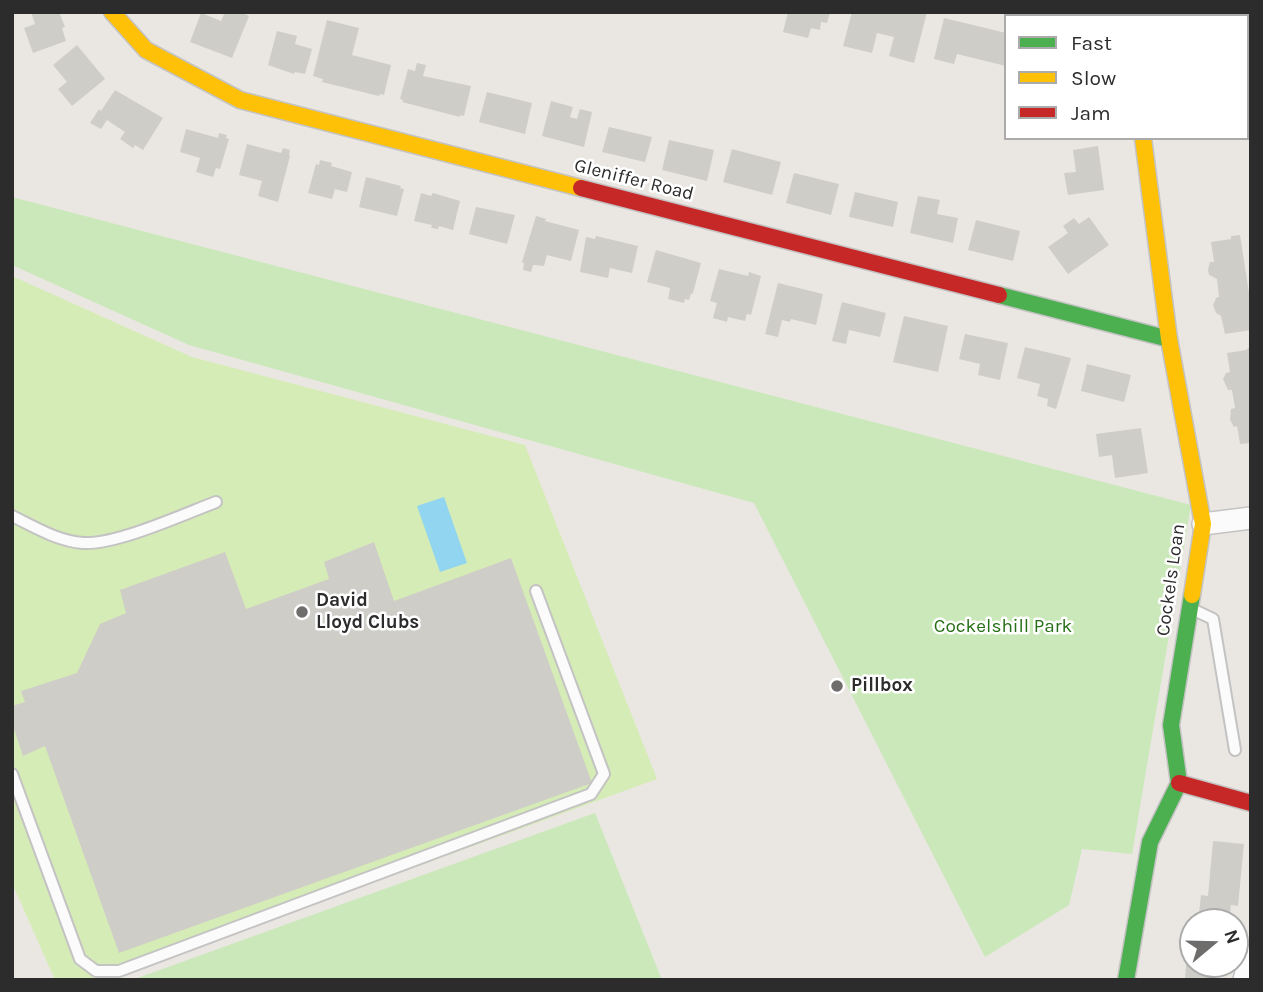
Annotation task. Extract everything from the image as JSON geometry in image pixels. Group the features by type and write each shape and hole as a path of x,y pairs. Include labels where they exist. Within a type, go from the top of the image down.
{"street":[{"name":"Gleniffer Road","path":"112,12 146,50 240,100 1169,339"},
{"name":"Cockels Loan","path":"1143,140 1169,339 1203,524 1171,724 1179,783"},
{"path":"1203,524 1251,518"},
{"path":"1126,980 1150,842 1179,783 1251,803"},
{"path":"1244,980 1251,952"}],"lane":[{"path":"12,516 57,537 82,543 107,542 216,502"},
{"path":"12,774 80,959 96,971 119,971 591,794 604,774 536,591"},
{"path":"1189,607 1213,619 1235,750"}],"green space":[{"name":"Cockelshill Park","path":"12,197 1191,505 1132,854 1082,849 1069,905 985,957 754,503 189,345 12,265"},
{"name":"David Lloyd Clubs","path":"12,276 192,357 525,445 657,779 106,980 55,980 12,883"},
{"path":"595,813 662,980 132,980"}],"water":[{"path":"444,497 467,563 440,572 417,506"}],"building":[{"path":"31,12 59,12 65,27 62,28 66,41 33,53 24,28 35,24"},
{"path":"225,12 241,12 249,16 232,58 190,42 201,13 221,21"},
{"path":"788,12 830,12 827,23 821,22 820,30 811,28 808,38 783,32"},
{"path":"852,12 927,12 914,63 889,56 894,37 877,33 872,53 843,46"},
{"path":"1251,12 1251,40 1249,14 1232,14"},
{"path":"944,18 1004,33 1004,66 957,54 954,64 934,59"},
{"path":"327,20 359,28 352,55 391,65 384,95 322,82 323,79 313,76"},
{"path":"277,31 297,36 295,44 312,49 305,74 294,74 268,65"},
{"path":"77,45 105,79 72,106 58,89 67,82 53,65"},
{"path":"417,63 426,65 423,76 471,86 464,116 402,102 400,99 408,69 415,71"},
{"path":"115,90 163,118 143,150 135,145 133,148 120,139 125,132 107,120 101,129 90,123"},
{"path":"487,92 532,103 525,134 479,122"},
{"path":"551,101 573,107 570,117 577,119 580,109 592,112 584,147 542,136"},
{"path":"609,127 652,137 645,162 602,152"},
{"path":"186,129 218,138 219,133 227,135 226,138 229,139 220,169 216,168 213,177 196,172 200,158 180,152"},
{"path":"669,140 714,150 707,181 662,170"},
{"path":"247,144 281,153 283,148 290,150 278,202 258,196 262,181 239,175"},
{"path":"1098,146 1104,190 1068,195 1064,173 1076,172 1073,150"},
{"path":"732,149 781,162 772,195 723,182"},
{"path":"320,160 352,172 347,192 335,189 332,199 308,193 316,164 319,165"},
{"path":"794,173 839,184 831,215 786,203"},
{"path":"366,177 404,189 397,216 359,207"},
{"path":"855,192 898,202 893,227 849,217"},
{"path":"421,193 431,196 433,193 460,201 453,230 439,226 438,229 431,228 432,225 414,221"},
{"path":"918,196 940,200 937,214 958,218 953,243 910,233"},
{"path":"476,207 515,215 507,244 469,234"},
{"path":"536,216 579,230 571,261 547,255 544,266 533,265 531,272 523,270 522,262"},
{"path":"1089,217 1109,245 1068,274 1048,247 1068,233 1063,226 1074,218 1079,224"},
{"path":"976,220 1020,231 1013,261 968,250"},
{"path":"1240,235 1251,306 1251,330 1225,334 1221,316 1216,313 1213,305 1219,297 1217,279 1209,275 1208,270 1210,262 1214,262 1211,242"},
{"path":"596,236 638,246 632,273 610,268 608,278 580,272 586,237 595,239"},
{"path":"656,250 701,263 693,293 684,303 668,299 670,288 647,282"},
{"path":"719,269 748,276 749,272 761,276 751,315 747,314 745,321 728,317 727,322 713,318 717,303 710,301"},
{"path":"778,283 823,294 816,325 791,319 790,322 782,320 778,337 765,334"},
{"path":"842,302 886,313 880,337 849,330 846,344 832,341"},
{"path":"904,316 948,326 938,372 893,362"},
{"path":"965,334 1008,343 1000,380 978,375 980,364 959,359"},
{"path":"1251,346 1251,443 1240,444 1237,426 1234,427 1230,420 1231,409 1235,408 1232,390 1228,390 1223,379 1226,373 1230,372 1227,353 1246,350"},
{"path":"1025,347 1071,358 1056,409 1047,406 1048,399 1037,396 1040,384 1017,378"},
{"path":"1087,364 1131,375 1124,402 1081,391"},
{"path":"1141,428 1148,473 1115,478 1112,455 1099,457 1096,434"},
{"path":"374,542 394,601 511,558 592,783 119,953 45,746 23,756 12,723 12,706 25,702 21,691 77,673 100,624 126,613 120,590 225,552 246,609 329,579 324,562"},
{"path":"1213,841 1244,844 1238,906 1200,908 1201,895 1208,896"},
{"path":"1185,978 1216,978 1216,980"}],"traffic: fast":[{"path":"999,295 1169,339"},
{"path":"1126,980 1150,842 1179,783 1171,725 1192,595"}],"traffic: slow":[{"path":"112,12 146,50 240,100 581,188"},
{"path":"1143,140 1169,339 1203,524 1192,595"}],"traffic: jam":[{"path":"581,188 999,295"},
{"path":"1179,783 1251,803"}],"place":[{"name":"David Lloyd Clubs","path":"302,612"},
{"name":"Pillbox","path":"837,686"}]}
